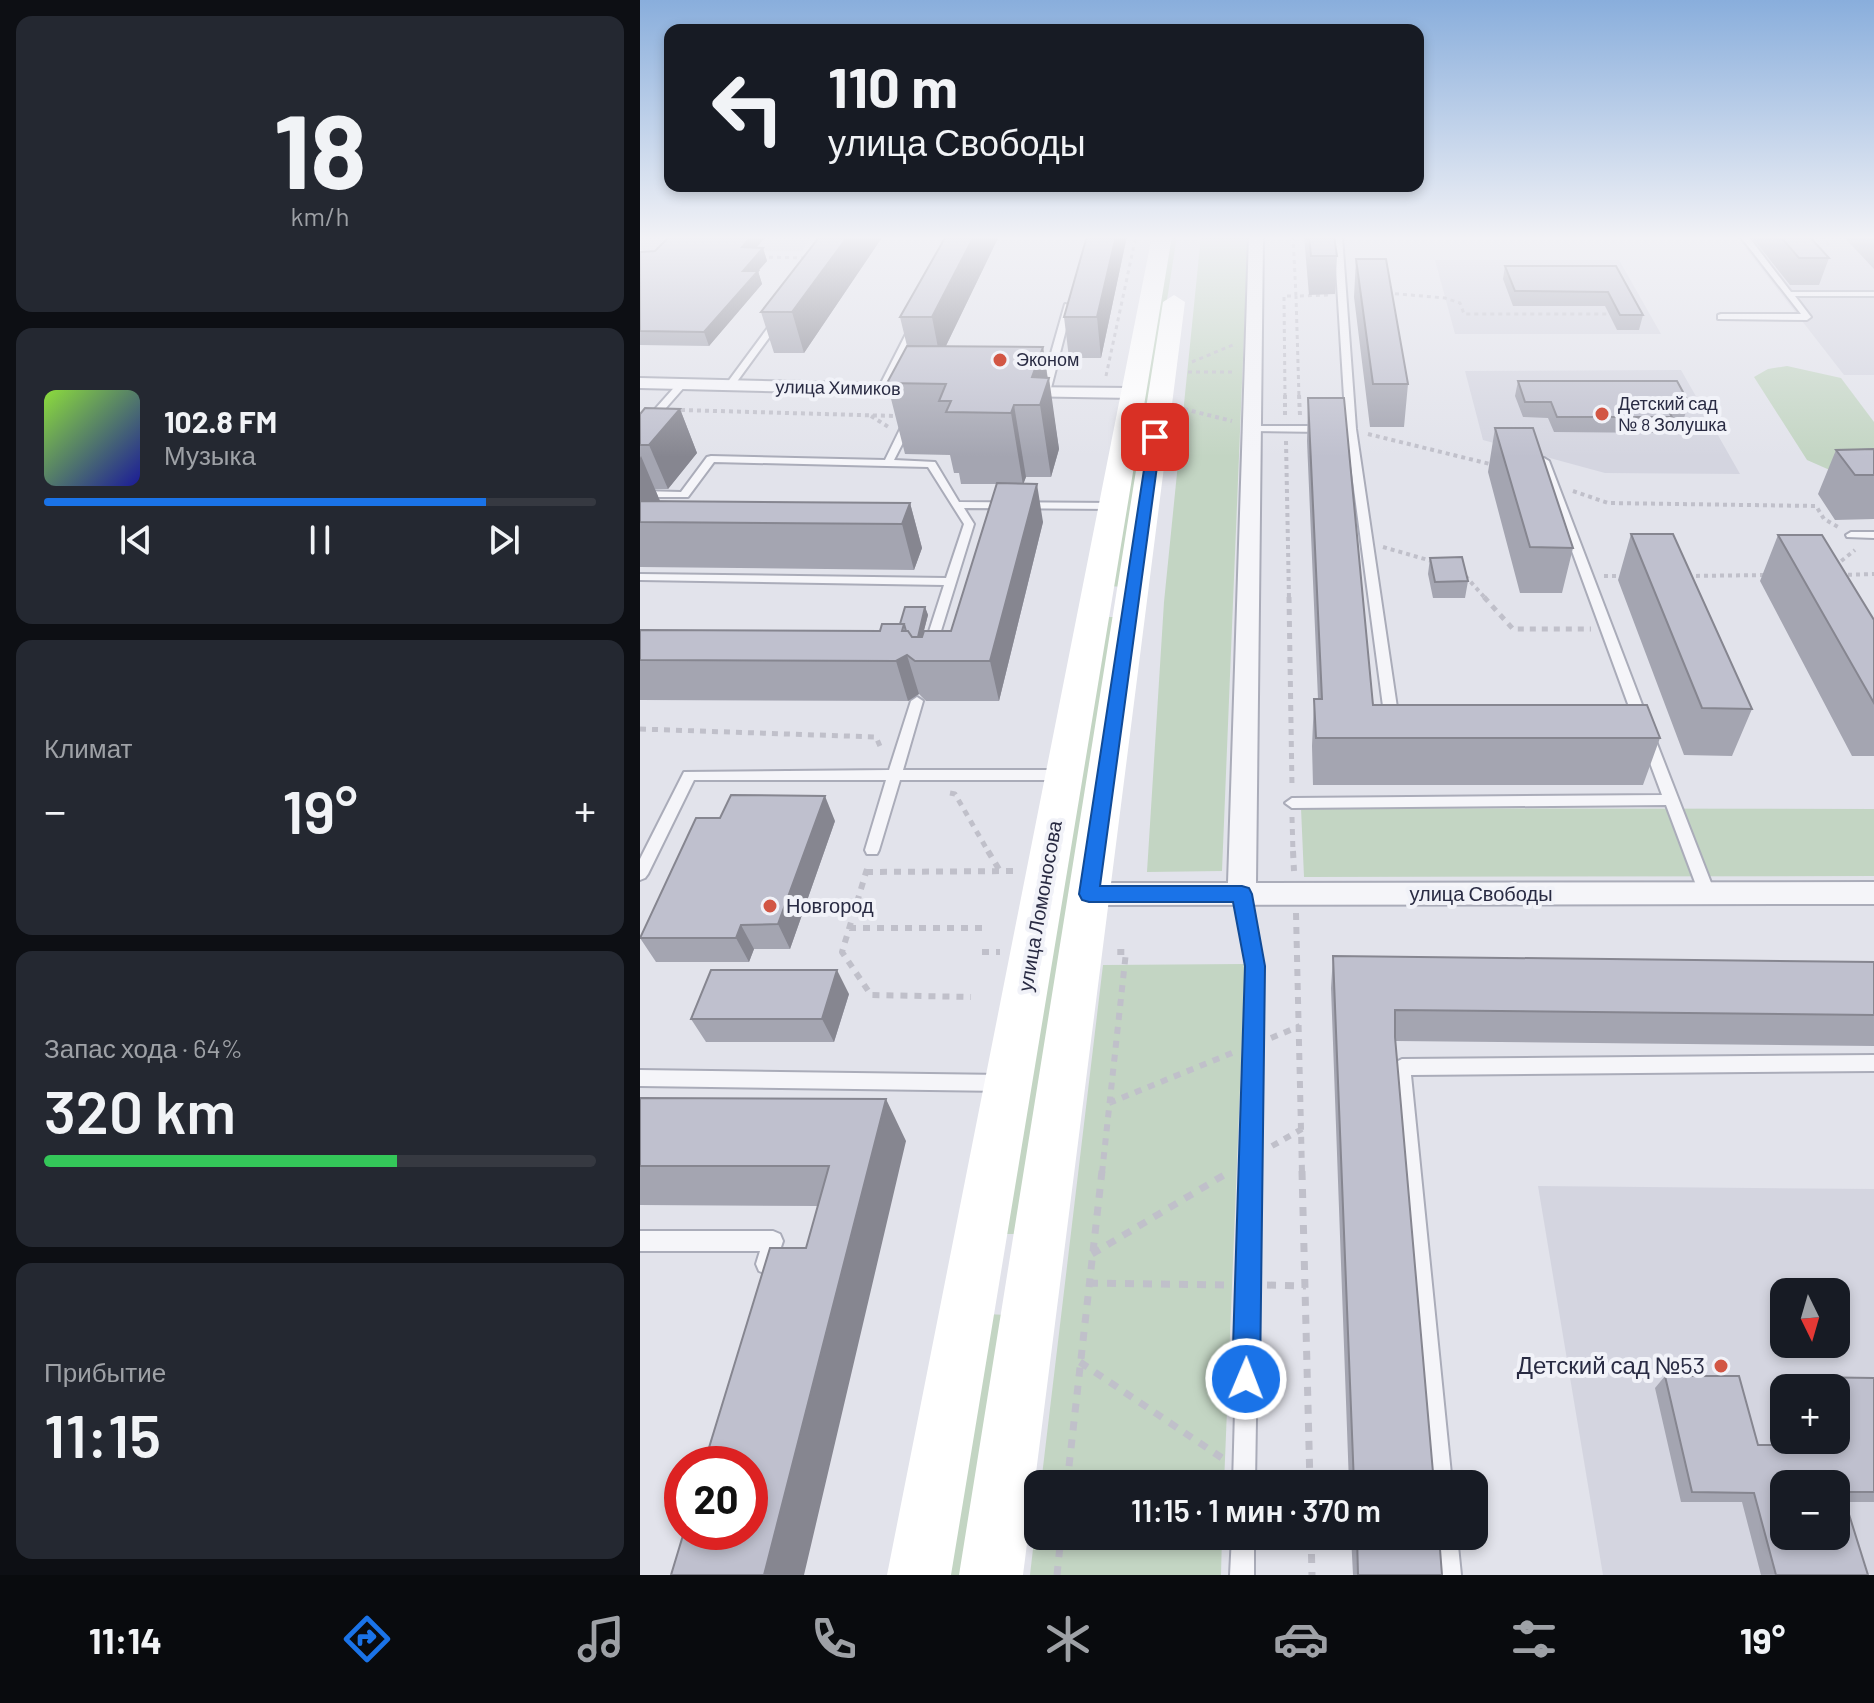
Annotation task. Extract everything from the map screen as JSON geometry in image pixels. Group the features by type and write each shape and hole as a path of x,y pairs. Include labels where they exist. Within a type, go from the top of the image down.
{"main road":[{"name":"улица Ломоносова","path":"991,1575 1062,1279 1113,602 1113,506 1148,310"},
{"name":"улица Ломоносова","path":"919,1575 1064,775 1113,602 1170,310"},
{"path":"974,1274 1062,1279"}],"street":[{"path":"1242,894 1253,429 1252,310"},
{"name":"улица Химиков","path":"640,383 883,389 927,395"},
{"path":"999,391 1132,393"},
{"name":"улица Свободы","path":"1089,894 1874,893"}],"lane":[{"path":"730,385 786,310"},
{"path":"1045,392 1068,310"},
{"path":"1345,310 1351,429 1394,736"},
{"path":"1721,317 1807,317 1801,310"},
{"path":"883,389 918,320"},
{"path":"640,432 682,384"},
{"path":"888,463 911,417"},
{"path":"1253,429 1351,429"},
{"path":"640,494 680,500 711,459 931,464 969,524 927,657"},
{"path":"1545,464 1707,893"},
{"path":"956,505 1113,506"},
{"path":"1851,535 1874,535"},
{"path":"640,577 951,582"},
{"path":"872,850 917,701"},
{"path":"1631,736 1647,736"},
{"path":"640,874 689,775 1064,775"},
{"path":"1292,803 1671,800"},
{"path":"1242,894 1255,966 1244,1470"},
{"path":"1440,1470 1402,1067 1874,1063"},
{"path":"640,1078 1008,1083"},
{"path":"640,1241 773,1241 759,1286"},
{"path":"1242,1575 1243,1550"},
{"path":"1447,1550 1449,1575"}],"path":[{"path":"1104,387 1120,310"},
{"path":"1284,310 1286,421"},
{"path":"1297,310 1301,429"},
{"path":"1462,310 1464,314 1620,314"},
{"path":"671,410 911,417"},
{"path":"1351,429 1483,465 1545,464"},
{"path":"1286,437 1292,803 1310,1470"},
{"path":"1553,484 1608,503 1816,506 1824,519 1851,535 1857,548 1825,575"},
{"path":"1367,542 1436,563"},
{"path":"1450,567 1464,571 1513,629 1607,629"},
{"path":"1838,575 1874,574"},
{"path":"1682,576 1777,575"},
{"path":"1587,576 1635,576"},
{"path":"872,850 842,952 871,995 971,997"},
{"path":"866,872 1047,871"},
{"path":"849,928 987,928"},
{"path":"1092,1254 1126,952"},
{"path":"1109,1103 1300,1026"},
{"path":"1062,1279 1092,1254 1302,1128"},
{"path":"1062,1279 1306,1286"},
{"path":"1062,1279 1080,1362 1068,1470"},
{"path":"1080,1362 1231,1470"},
{"path":"1057,1575 1060,1550"},
{"path":"1311,1550 1312,1575"}],"shaded area":[{"path":"1448,310 1647,310 1661,334 1455,334"},
{"path":"1793,310 1874,310 1874,375 1844,375"},
{"path":"1681,370 1740,474 1605,473 1483,440 1465,371"},
{"name":"Детский сад №53","path":"1538,1186 1874,1189 1874,1575 1603,1575"}],"green space":[{"path":"1157,310 1165,310 1122,587 1110,586"},
{"path":"1194,310 1245,310 1222,871 1147,872 1164,602"},
{"path":"1787,366 1841,378 1874,422 1874,475 1832,471 1807,460 1754,377 1768,369"},
{"path":"1104,617 1117,617 1020,1234 1000,1234"},
{"path":"1301,808 1874,809 1874,876 1304,877"},
{"path":"1245,964 1225,1470 1043,1470 1103,965"},
{"path":"986,1314 1007,1315 967,1575 941,1575"},
{"path":"1033,1550 1222,1550 1221,1575 1030,1575"}],"building":[{"path":"640,310 724,310 704,332 640,331"},
{"path":"763,310 794,310 792,312 761,312"},
{"path":"904,310 936,310 932,317 900,317"},
{"path":"1066,310 1099,310 1097,317 1064,317"},
{"path":"1363,310 1395,310 1408,384 1373,384"},
{"path":"1617,310 1640,310 1643,315 1620,315"},
{"path":"907,346 1043,347 1032,377 1049,378 1040,405 1014,405 1011,413 946,412 951,401 939,401 946,384 887,383"},
{"path":"1518,381 1677,381 1689,403 1664,403 1672,417 1557,417 1551,402 1525,402"},
{"path":"1308,398 1344,398 1373,705 1647,705 1660,738 1316,738 1314,699 1322,699"},
{"path":"645,408 680,409 649,445 640,445 640,414"},
{"path":"1495,428 1533,428 1573,548 1530,547"},
{"path":"1874,449 1874,475 1855,475 1836,450"},
{"path":"997,483 1037,484 990,661 915,661 907,655 896,661 640,660 640,630 880,631 882,624 904,624 902,631 908,631 912,637 922,637 924,631 951,631"},
{"path":"640,501 910,503 902,524 640,522"},
{"path":"1631,534 1673,534 1752,709 1702,708"},
{"path":"1778,535 1822,535 1874,620 1874,703"},
{"path":"1462,557 1468,581 1435,582 1430,558"},
{"path":"905,607 925,607 918,637 912,637 904,624 900,624"},
{"path":"731,795 825,796 778,924 741,925 736,938 640,938 696,818 720,818"},
{"path":"1333,956 1874,962 1874,1015 1395,1010 1433,1470 1353,1470"},
{"path":"711,970 837,970 822,1019 691,1019"},
{"path":"640,1098 886,1099 764,1575 671,1575 679,1550 768,1550 768,1446 710,1446 770,1248 806,1248 829,1166 640,1166"},
{"path":"1665,1376 1739,1376 1758,1445 1770,1445 1770,1454 1850,1454 1850,1378 1874,1378 1874,1492 1850,1492 1850,1470 1770,1470 1770,1550 1850,1550 1850,1518 1868,1575 1776,1575 1754,1493 1692,1492"},
{"path":"1357,1550 1440,1550 1442,1575 1358,1575"}],"place":[{"name":"Эконом","path":"1000,360"},
{"name":"Детский сад № 8 Золушка","path":"1602,414"},
{"name":"Новгород","path":"770,906"},
{"name":"Детский сад №53","path":"1721,1366"}],"route":[{"path":"1155,437 1089,894 1242,894 1255,966 1246,1379"}]}
